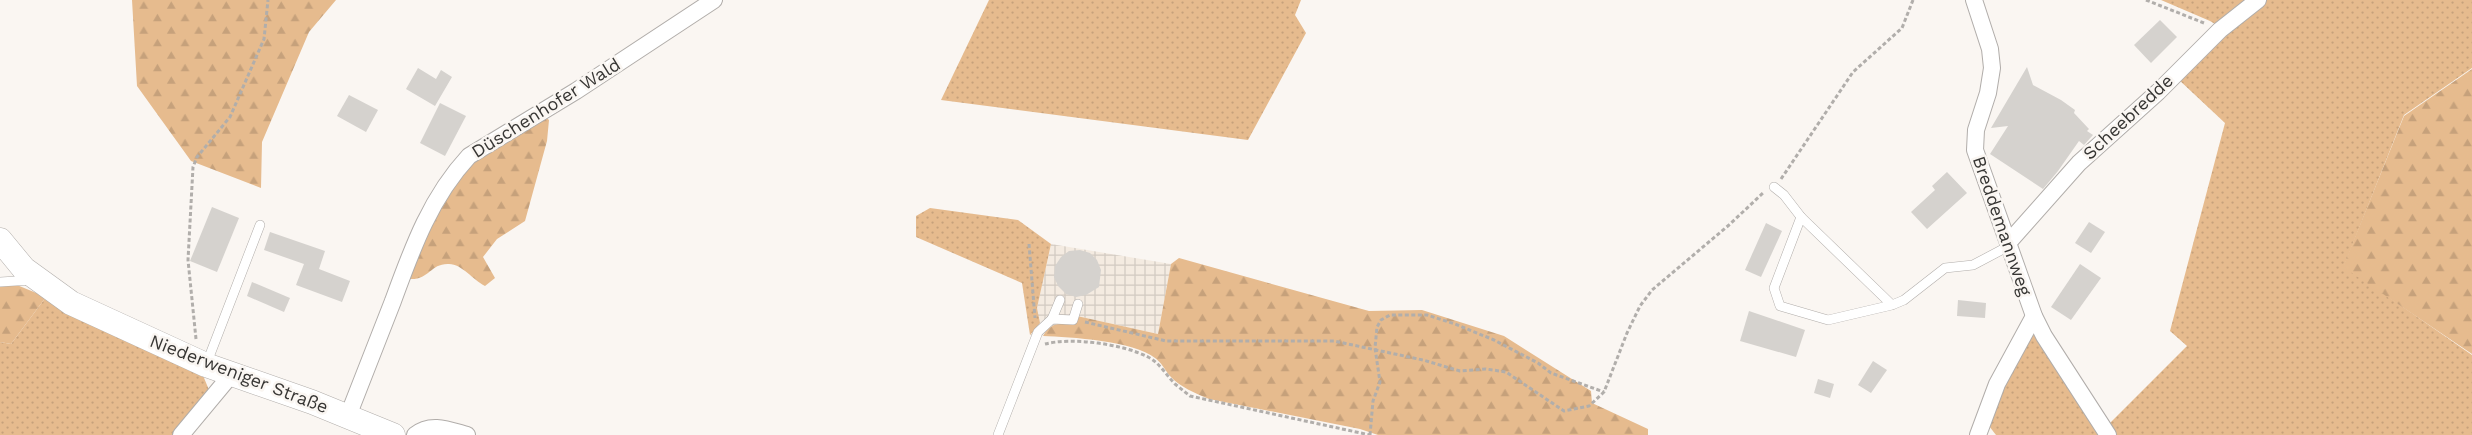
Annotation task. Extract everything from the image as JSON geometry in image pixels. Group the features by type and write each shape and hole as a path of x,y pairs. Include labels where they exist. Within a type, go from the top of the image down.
{"street":[{"name":"Düschenhofer Wald","path":"348,416 418,234 436,200 460,165 469,156 576,91 714,0"},
{"name":"Breddemannweg","path":"1974,0 1990,49 1992,68 1988,93 1976,130 1975,150 2034,316 2044,336 2108,435"},
{"name":"Scheebredde","path":"2008,244 2079,163 2158,92 2220,30 2258,0"},
{"name":"Niederweniger Straße","path":"0,240 24,270 71,304 202,364 348,416 393,435"},
{"path":"1978,435 1997,384 2034,316"},
{"path":"181,435 231,375"},
{"path":"415,435 422,430 433,427 466,435"}],"lane":[{"path":"1774,187 1784,195 1801,217 1892,305"},
{"path":"1801,217 1774,288 1780,306 1828,320 1892,305 1904,300 1945,268 1973,265 2008,244"},
{"path":"202,364 260,226"},
{"path":"0,282 35,279"},
{"path":"998,435 1038,332 1052,319 1060,300"},
{"path":"1052,319 1073,320 1078,304"}],"path":[{"path":"202,364 188,260 193,167 197,157 230,117 264,39 268,0"},
{"path":"1073,320 1166,341 1206,342 1294,339 1334,341 1375,348 1460,371 1486,369 1506,372 1564,411 1589,406 1604,392 1627,333 1640,306 1652,290 1729,225 1760,195 1774,187 1793,163 1802,145 1853,72 1902,28 1913,0"},
{"path":"2146,0 2220,30"},
{"path":"1029,244 1034,313 1038,332"},
{"path":"1029,352 1047,344 1066,340 1108,346 1147,357 1161,366 1175,384 1190,396 1370,435 1373,401 1380,382 1375,348 1377,327 1381,320 1390,315 1427,315 1494,340 1538,363 1551,373 1604,392"}],"shaded area":[{"path":"1051,244 1171,264 1158,334 1077,316 1076,325 1048,327 1042,336 1030,335 1039,323 1037,308"}],"green space":[{"path":"132,0 336,0 309,32 262,142 261,188 191,161 137,86"},
{"path":"989,0 1301,0 1295,15 1306,33 1248,140 941,100"},
{"path":"2161,0 2472,0 2472,68 2404,115 2344,266 2472,355 2472,435 2115,435 2109,424 2187,346 2170,331 2225,123 2178,79 2227,31 2210,21"},
{"path":"2472,69 2472,354 2343,267 2404,116"},
{"path":"542,114 549,120 547,141 525,221 497,239 483,257 495,278 485,286 463,269 449,264 437,267 418,278 402,278 461,166"},
{"path":"930,208 1018,220 1051,244 1037,308 1040,323 1030,335 1022,283 916,237 916,216"},
{"path":"1179,258 1369,311 1422,310 1504,336 1591,391 1592,403 1648,429 1648,435 1378,435 1360,429 1209,399 1178,383 1157,360 1145,352 1132,348 1101,341 1043,336 1049,328 1057,324 1075,325 1077,316 1158,334 1171,264"},
{"path":"0,278 46,297 11,344 0,342"},
{"path":"46,297 202,373 209,390 174,435 0,435 0,342 11,344"},
{"path":"2032,327 2101,435 1996,435 1986,422"}],"building":[{"path":"2160,20 2177,37 2151,63 2134,45"},
{"path":"2027,67 2033,85 2075,110 2074,113 2089,129 2087,131 2093,135 2084,145 2079,141 2043,189 1990,154 2008,126 1991,128"},
{"path":"418,68 436,79 441,70 452,77 435,106 406,89"},
{"path":"349,95 378,110 366,132 337,116"},
{"path":"440,103 466,116 445,156 420,143"},
{"path":"1947,172 1967,193 1927,229 1911,212 1935,190 1932,186"},
{"path":"212,207 239,218 217,272 190,261"},
{"path":"2089,222 2105,232 2091,253 2075,243"},
{"path":"1766,223 1782,231 1761,277 1745,270"},
{"path":"270,232 325,251 319,269 350,281 342,302 296,285 304,264 264,250"},
{"path":"1080,250 1090,253 1097,260 1101,270 1099,287 1086,295 1076,297 1066,294 1058,286 1054,277 1055,266 1061,257 1069,251"},
{"path":"2080,264 2101,278 2071,320 2051,307"},
{"path":"252,282 290,298 284,312 247,296"},
{"path":"1958,300 1986,303 1985,318 1957,316"},
{"path":"1749,311 1805,330 1796,357 1740,341"},
{"path":"1873,361 1887,370 1871,393 1858,385"},
{"path":"1818,379 1834,384 1830,398 1814,393"}]}
